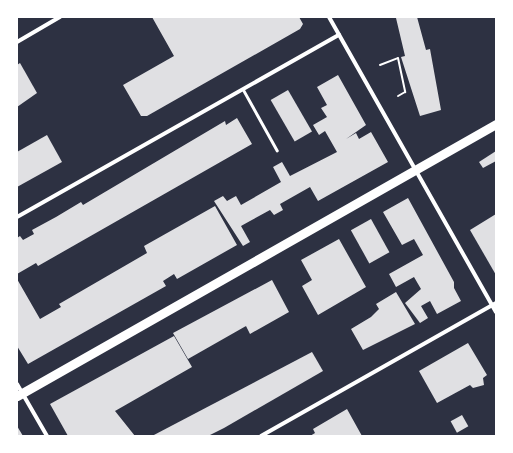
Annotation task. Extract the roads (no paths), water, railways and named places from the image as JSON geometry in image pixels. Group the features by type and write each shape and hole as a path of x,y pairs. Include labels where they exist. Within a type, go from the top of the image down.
{"main road":[{"path":"20,395 496,124"}],"street":[{"path":"17,42 60,17"},
{"path":"329,17 415,170 494,304 496,312"},
{"path":"17,217 339,34"},
{"path":"261,436 494,304"},
{"path":"17,384 20,395 47,436"}],"lane":[{"path":"243,89 277,150"}]}
